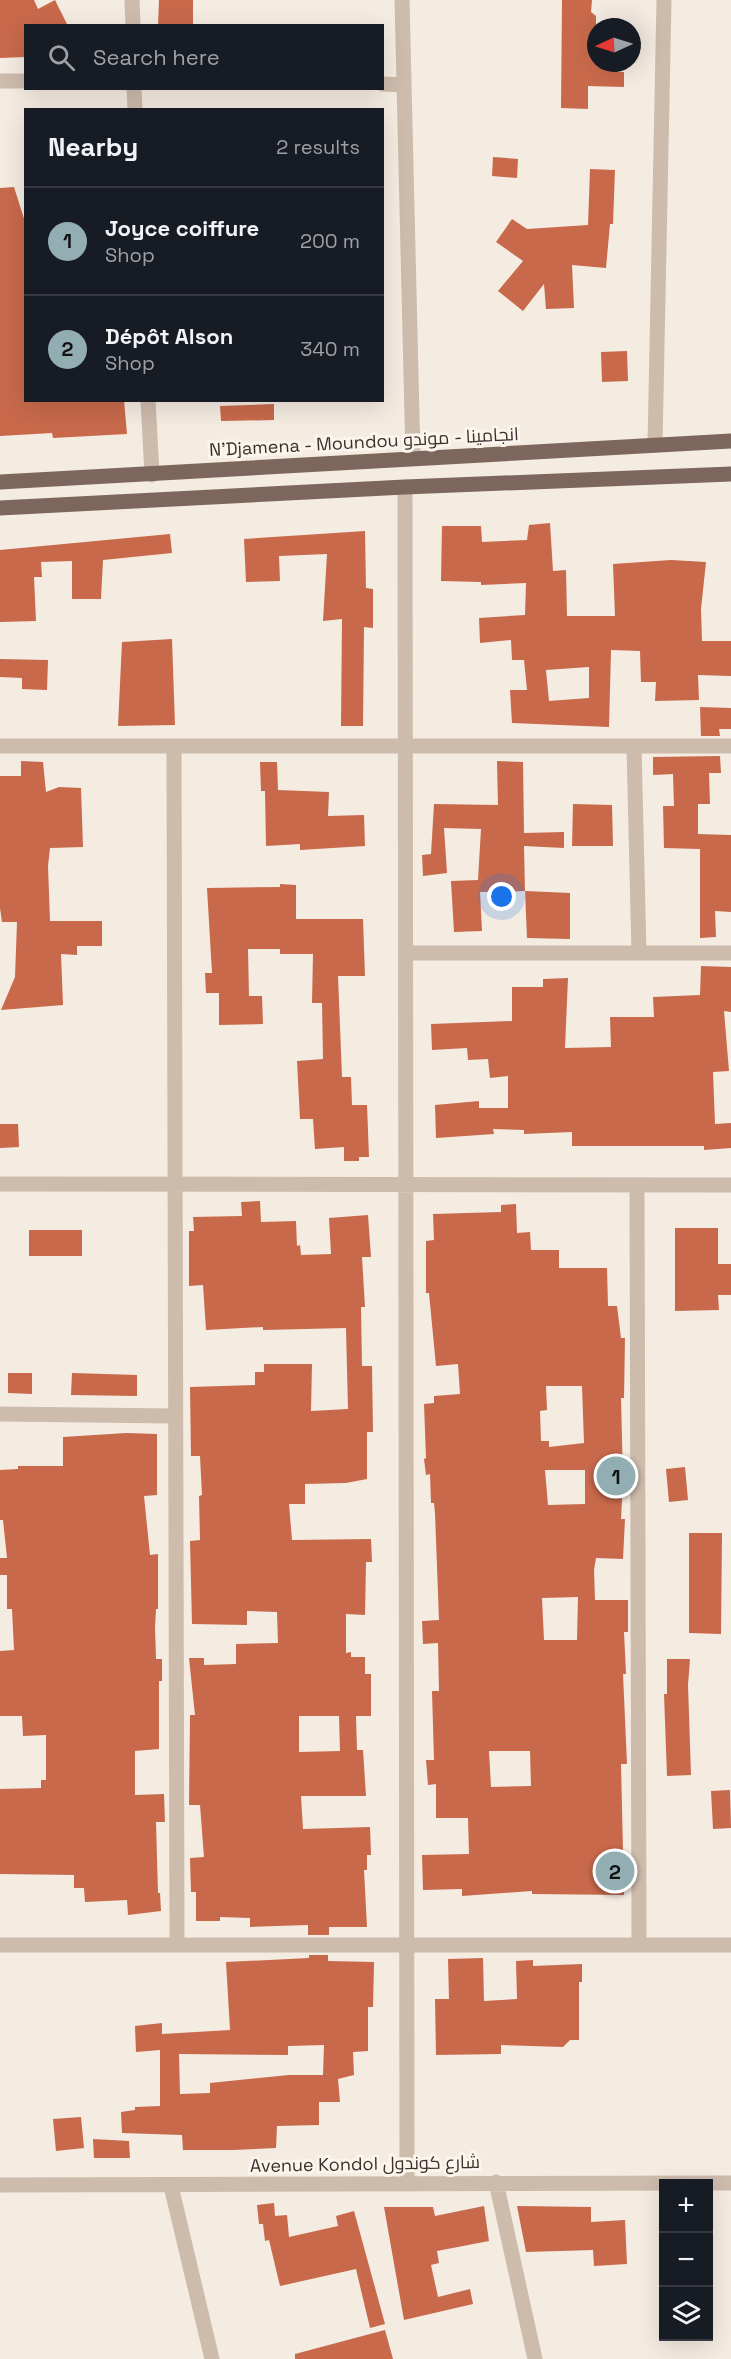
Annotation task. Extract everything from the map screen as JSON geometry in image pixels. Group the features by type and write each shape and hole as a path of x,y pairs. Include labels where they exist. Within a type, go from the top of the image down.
{"main road":[{"name":"N'Djamena - Moundou انجامينا - موندو","path":"0,482 731,441"},
{"path":"0,508 405,487 731,474"}],"street":[{"path":"132,0 133,24"},
{"path":"402,0 413,458"},
{"path":"655,445 664,0"},
{"path":"0,81 24,81"},
{"path":"384,84 404,85"},
{"path":"134,90 135,108"},
{"path":"148,402 152,475"},
{"path":"405,487 407,2182"},
{"path":"0,746 404,744 731,746"},
{"path":"174,746 177,1184 174,1416 177,1945"},
{"path":"634,746 639,953"},
{"path":"406,953 731,953"},
{"path":"0,1184 731,1185"},
{"path":"637,1185 639,1945"},
{"path":"0,1414 174,1416"},
{"path":"0,1945 406,1947 731,1945"},
{"name":"Avenue Kondol شارع كوندول","path":"0,2185 171,2186 407,2182 731,2183"},
{"path":"496,2182 535,2359"},
{"path":"171,2186 212,2359"}],"building":[{"path":"0,0 34,0 38,9 55,0 67,24 24,24 24,57 0,58"},
{"path":"159,0 193,0 193,24 158,24"},
{"path":"562,0 592,0 591,12 596,18 587,18 587,72 624,72 624,87 588,86 588,109 561,108"},
{"path":"493,157 518,159 517,178 492,176"},
{"path":"590,169 615,170 613,224 610,224 606,268 572,265 574,308 546,309 544,284 523,311 498,291 523,261 496,242 512,219 527,229 588,225"},
{"path":"14,187 24,219 24,402 124,402 127,434 53,438 52,433 0,436 0,188"},
{"path":"627,351 628,381 602,382 601,352"},
{"path":"274,404 274,420 221,421 220,406"},
{"path":"550,523 553,571 566,570 567,616 615,616 613,564 671,560 706,562 701,609 702,641 731,641 731,676 698,675 699,700 655,701 656,682 641,682 640,651 611,650 609,727 512,723 510,690 527,690 524,660 512,660 511,640 480,643 479,618 525,615 526,583 481,585 481,582 441,581 442,526 481,526 482,542 527,540 529,525","holes":["589,667 589,698 549,701 546,670"]},
{"path":"365,531 366,588 373,589 373,628 364,627 363,726 341,726 342,619 323,621 327,554 279,556 280,581 246,582 244,539"},
{"path":"170,534 172,553 103,560 101,599 72,599 72,561 41,562 42,577 34,577 36,621 0,622 0,550"},
{"path":"172,639 175,725 118,726 122,642"},
{"path":"0,659 48,660 47,690 22,689 22,678 0,677"},
{"path":"700,707 731,708 731,729 719,729 720,736 701,736"},
{"path":"720,756 721,773 709,773 710,804 698,804 698,834 731,835 731,912 715,911 716,937 700,938 700,849 664,848 663,806 674,806 673,774 653,775 653,757"},
{"path":"21,761 43,762 46,792 59,787 81,788 83,847 50,848 48,866 50,921 102,921 102,946 77,946 77,955 61,954 63,1005 1,1010 15,977 17,922 2,922 0,908 0,776 21,776"},
{"path":"497,761 523,762 524,833 564,832 564,848 524,846 525,891 480,892 482,931 454,932 451,881 478,880 481,829 444,828 447,873 423,876 422,855 431,854 434,804 498,805"},
{"path":"260,762 277,762 278,790 329,792 328,816 364,815 365,846 300,850 300,844 266,846 265,791 261,791"},
{"path":"573,804 612,805 613,846 572,846"},
{"path":"280,884 296,885 296,919 363,919 365,976 338,976 342,1077 351,1077 352,1105 367,1105 369,1157 359,1157 359,1161 344,1161 344,1147 315,1149 313,1119 300,1119 297,1061 323,1059 322,1003 312,1003 313,954 280,954 280,949 248,949 249,996 262,996 263,1024 219,1025 219,993 206,993 205,973 212,973 207,888 280,887"},
{"path":"525,891 570,893 570,939 527,938"},
{"path":"701,966 731,967 731,1012 724,1011 729,1071 713,1072 715,1124 731,1123 731,1148 704,1150 704,1146 572,1146 572,1132 524,1134 524,1130 493,1129 494,1134 436,1138 435,1105 479,1101 479,1108 508,1108 508,1076 490,1078 488,1059 468,1060 467,1048 432,1050 431,1024 512,1021 512,987 543,987 543,979 568,978 565,1048 611,1047 610,1017 654,1017 653,997 700,995"},
{"path":"0,1124 18,1124 19,1147 0,1148"},
{"path":"260,1201 261,1222 296,1221 297,1246 300,1245 301,1255 331,1254 329,1218 368,1215 371,1257 362,1257 365,1307 361,1307 362,1366 372,1366 373,1432 367,1432 367,1479 346,1483 305,1484 305,1504 289,1504 292,1540 371,1539 372,1562 366,1562 365,1615 346,1614 346,1653 351,1652 351,1657 365,1657 365,1674 371,1674 371,1716 356,1716 357,1750 363,1750 366,1796 301,1796 303,1829 370,1827 371,1855 367,1855 367,1870 364,1870 367,1927 329,1927 329,1935 308,1935 308,1925 250,1927 250,1918 220,1917 220,1921 196,1921 196,1892 191,1892 190,1858 204,1857 200,1805 189,1805 190,1715 195,1715 189,1658 204,1658 204,1665 236,1664 236,1644 278,1643 277,1612 247,1611 247,1625 192,1624 190,1541 200,1540 199,1496 202,1495 200,1456 191,1456 190,1387 255,1385 255,1372 264,1372 264,1364 312,1364 311,1411 348,1409 346,1328 263,1330 263,1327 206,1330 203,1285 189,1286 189,1231 194,1231 193,1217 242,1216 241,1202","holes":["299,1716 339,1716 340,1751 299,1752"]},
{"path":"516,1204 517,1233 530,1232 531,1250 559,1250 559,1268 607,1268 608,1306 617,1306 621,1338 625,1338 624,1398 621,1398 623,1481 621,1519 625,1519 623,1559 596,1558 594,1570 595,1600 628,1600 628,1632 624,1632 626,1674 623,1674 627,1764 621,1764 624,1895 532,1894 532,1891 462,1896 462,1889 423,1890 422,1855 469,1854 468,1818 436,1818 436,1784 428,1785 426,1760 434,1760 432,1691 439,1691 438,1643 423,1644 422,1621 439,1620 435,1513 434,1503 431,1503 430,1474 426,1475 424,1459 426,1458 424,1404 434,1403 434,1396 460,1394 458,1364 436,1366 429,1293 426,1293 426,1241 434,1240 433,1214 501,1212 501,1205","holes":["546,1386 582,1386 584,1443 549,1447 549,1441 541,1441 540,1411 547,1410","545,1470 585,1470 585,1504 548,1505","578,1597 577,1640 544,1640 542,1598","489,1751 530,1751 531,1786 491,1787"]},
{"path":"675,1228 718,1228 718,1264 731,1264 731,1295 718,1295 719,1310 675,1311"},
{"path":"29,1230 82,1230 82,1256 29,1256"},
{"path":"8,1373 32,1373 32,1394 8,1393"},
{"path":"72,1373 137,1375 137,1396 71,1395"},
{"path":"126,1433 157,1434 157,1495 144,1496 150,1555 158,1554 156,1659 162,1659 162,1681 159,1681 159,1749 135,1751 135,1795 164,1794 165,1822 156,1822 158,1893 160,1893 161,1911 128,1915 127,1900 85,1902 84,1888 74,1888 74,1875 0,1874 0,1789 41,1788 41,1780 46,1780 46,1735 23,1736 22,1716 0,1716 0,1651 14,1650 12,1609 7,1609 7,1575 0,1575 0,1558 7,1558 3,1520 0,1520 0,1470 18,1469 18,1466 63,1466 63,1437"},
{"path":"685,1467 688,1500 669,1502 666,1469"},
{"path":"689,1533 722,1533 721,1634 689,1633"},
{"path":"667,1659 690,1659 688,1685 691,1775 667,1776 664,1694 667,1694"},
{"path":"730,1790 731,1828 713,1829 711,1791"},
{"path":"309,1955 328,1955 328,1961 374,1962 373,2007 368,2007 368,2051 353,2052 354,2075 338,2079 340,2102 319,2102 319,2125 277,2126 276,2148 233,2150 183,2150 182,2135 122,2133 121,2112 135,2110 135,2107 160,2106 160,2050 136,2052 135,2026 162,2023 162,2034 230,2030 226,1962 309,1958","holes":["324,2045 323,2075 289,2075 210,2083 210,2093 180,2094 179,2054 288,2055 288,2046"]},
{"path":"483,1958 484,2001 517,1999 516,1961 533,1960 533,1966 582,1964 582,1982 579,1982 579,2040 570,2040 563,2047 501,2045 501,2054 436,2055 435,1999 449,1999 448,1959"},
{"path":"81,2117 84,2148 56,2151 53,2119"},
{"path":"93,2139 129,2141 130,2158 94,2158"},
{"path":"274,2203 275,2216 287,2215 289,2237 338,2226 336,2216 354,2211 385,2324 370,2328 356,2269 280,2286 269,2240 265,2241 263,2224 259,2224 257,2205"},
{"path":"484,2206 489,2241 437,2251 439,2263 431,2265 438,2297 470,2289 473,2304 404,2320 384,2207 433,2207 435,2216"},
{"path":"517,2206 591,2207 591,2222 625,2220 627,2264 594,2266 593,2250 526,2252"},
{"path":"385,2330 393,2359 295,2359 295,2354"}],"place":[{"name":"Joyce coiffure","path":"616,1476"},
{"name":"Dépôt Alson","path":"615,1871"}]}
